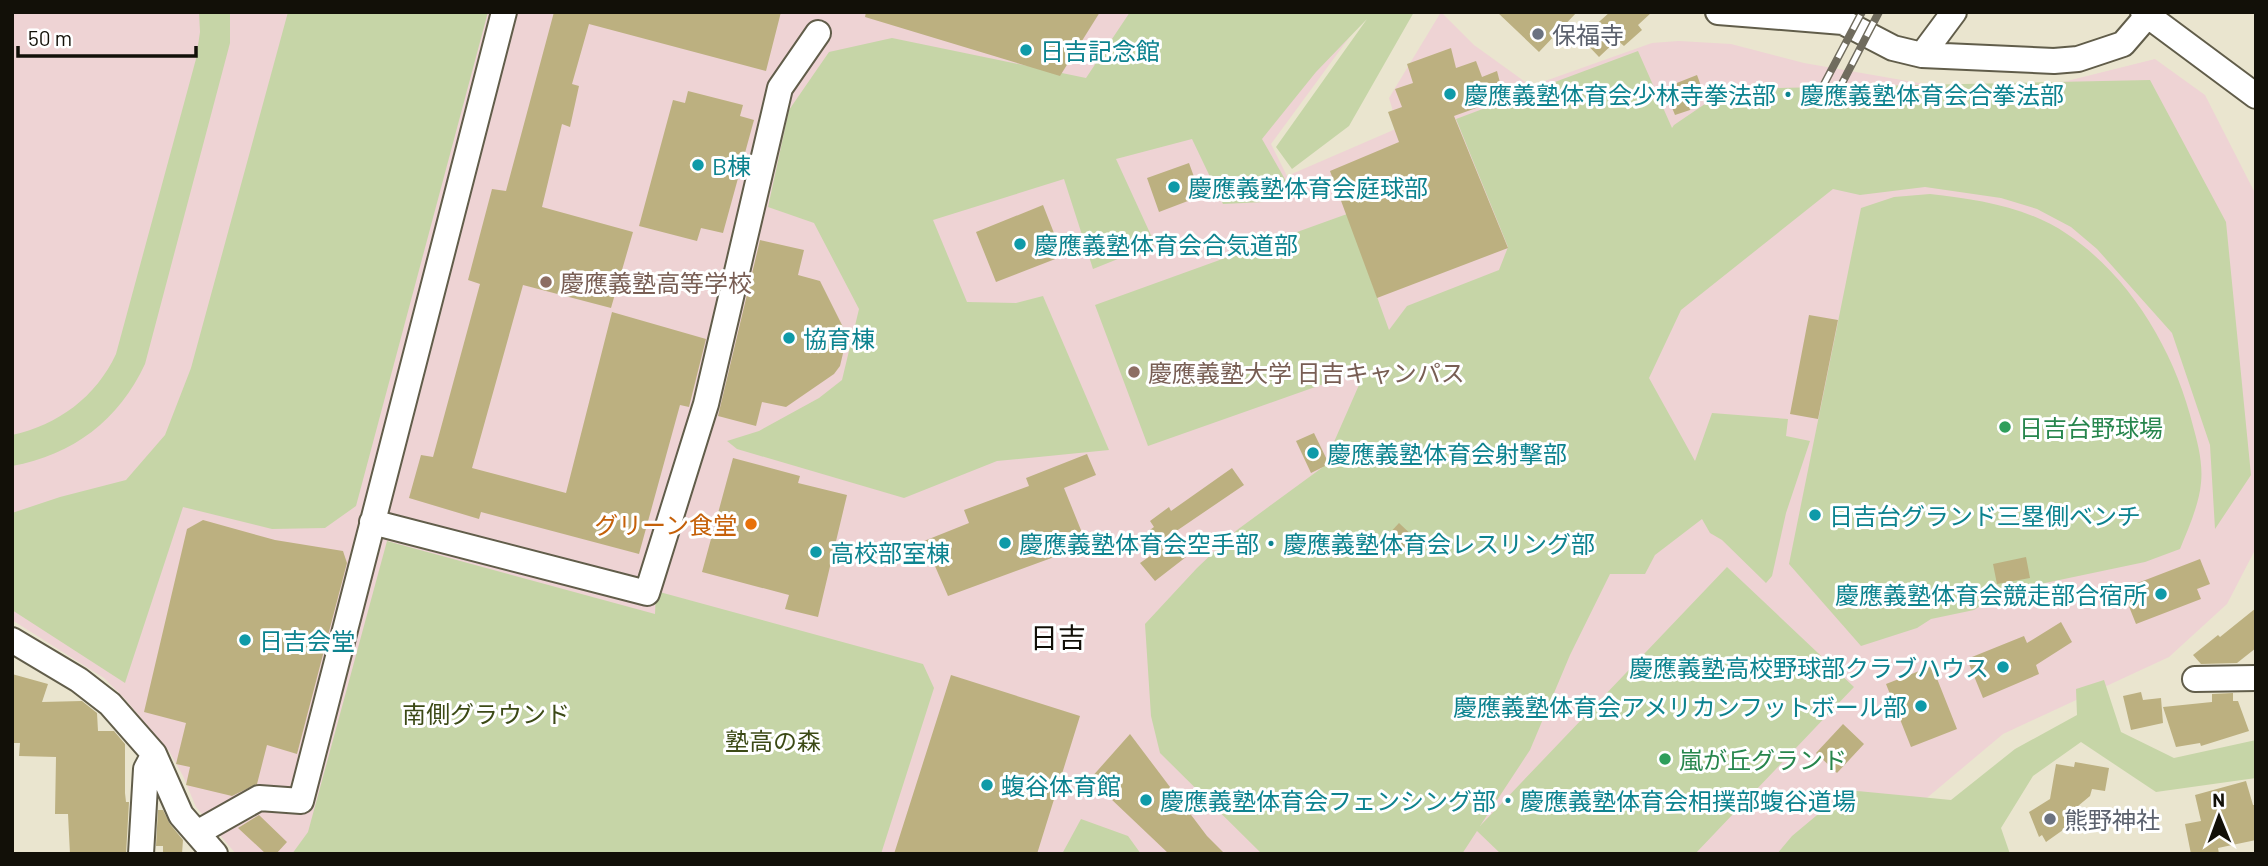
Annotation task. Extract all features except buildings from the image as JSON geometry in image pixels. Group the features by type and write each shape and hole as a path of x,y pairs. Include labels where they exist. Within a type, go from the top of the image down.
{"street":[{"path":"197,834 259,798 301,801 503,12"},
{"path":"1718,12 1845,17 1893,48 1922,55 2054,61 2078,59 2123,44 2146,14 2256,96"},
{"path":"1922,55 1954,12"},
{"path":"372,522 647,593 706,404 780,88 818,33"},
{"path":"12,640 79,680 110,704 153,754 181,815 215,854"},
{"path":"2195,679 2256,678"},
{"path":"141,854 146,769 153,754"}],"shaded area":[{"name":"慶應義塾大学 日吉キャンパス","path":"12,12 1368,12 1271,144 1287,176 1398,128 1389,98 1441,12 1474,45 1531,86 1652,43 1679,41 1731,44 1804,63 1919,83 2027,91 2155,59 2205,95 2256,195 2256,548 2227,604 2169,657 2003,734 1860,854 236,854 196,807 169,751 125,699 104,678 12,620"}],"green space":[{"path":"199,12 230,12 230,43 145,364 122,402 92,432 55,453 12,466 12,435 45,424 74,407 98,383 116,354 196,59 200,32"},
{"path":"288,12 488,12 356,506 325,528 272,529 183,507 125,683 12,610 12,513 126,480 165,435 191,368"},
{"path":"1130,12 1414,12 1349,126 1292,169 1276,147 1367,19 1316,72 1262,139 1290,188 1264,202 1223,204 1192,139 1116,159 1155,244 1093,269 1064,179 933,220 967,302 1016,303 1043,296 1109,450 997,461 904,498 737,449 727,441 759,431 819,398 842,380 859,309 814,223 768,207 789,110 829,52 892,38 1086,78"},
{"path":"1638,51 1672,128 1727,89 2150,80 2226,222 2251,475 2215,529 2210,445 2172,333 2097,249 2071,227 2037,209 2001,198 1925,187 1860,195 1833,189 1681,310 1649,378 1695,461 1712,413 1788,419 1786,436 1810,441 1786,513 1772,576 1766,583 1722,540 1710,533 1702,519 1655,555 1645,574 1610,574 1570,655 1530,750 1480,826 1727,567 1854,687 1695,854 1501,854 1477,831 1462,854 1262,854 1160,753 1151,716 1145,624 1237,530 1323,467 1366,369 1148,446 1095,305 1347,214 1389,330 1407,306 1499,270 1508,247 1456,119"},
{"name":"日吉台野球場","path":"1930,194 1983,202 2036,217 2067,234 2111,272 2147,318 2175,371 2198,447 2200,491 2180,549 2145,562 2021,588 1991,599 1974,610 1931,619 1917,628 1861,646 1789,564 1861,208 1894,197"},
{"path":"387,541 655,614 656,591 923,664 934,688 881,854 292,854 308,832"},
{"path":"2104,680 2121,732 2174,758 2256,740 2256,778 2156,792 2081,742 2033,776 2001,828 2010,854 1777,854 1792,836 1847,790 1951,800 2015,749 2077,715 2076,689"},
{"path":"1081,819 1128,836 1141,854 1062,854"}],"railway":[{"path":"1823,86 1862,12"},
{"path":"1837,93 1879,12"}],"place":[{"name":"保福寺","path":"1538,34"},
{"name":"日吉記念館","path":"1026,50"},
{"name":"慶應義塾体育会少林寺拳法部・慶應義塾体育会合拳法部","path":"1450,94"},
{"name":"B棟","path":"698,165"},
{"name":"慶應義塾体育会庭球部","path":"1174,187"},
{"name":"慶應義塾体育会合気道部","path":"1020,244"},
{"name":"慶應義塾高等学校","path":"546,282"},
{"name":"協育棟","path":"789,338"},
{"name":"慶應義塾大学 日吉キャンパス","path":"1134,372"},
{"name":"日吉台野球場","path":"2005,427"},
{"name":"慶應義塾体育会射撃部","path":"1313,453"},
{"name":"日吉台グランド三塁側ベンチ","path":"1815,515"},
{"name":"グリーン食堂","path":"751,524"},
{"name":"慶應義塾体育会空手部・慶應義塾体育会レスリング部","path":"1005,543"},
{"name":"高校部室棟","path":"816,552"},
{"name":"慶應義塾体育会競走部合宿所","path":"2161,594"},
{"name":"日吉会堂","path":"245,640"},
{"name":"慶應義塾高校野球部クラブハウス","path":"2003,667"},
{"name":"慶應義塾体育会アメリカンフットボール部","path":"1921,706"},
{"name":"嵐が丘グランド","path":"1665,759"},
{"name":"蝮谷体育館","path":"987,785"},
{"name":"慶應義塾体育会フェンシング部・慶應義塾体育会相撲部蝮谷道場","path":"1146,800"},
{"name":"熊野神社","path":"2050,819"}],"district":[{"name":"日吉","path":"1058,637"}],"park label":[{"name":"南側グラウンド","path":"486,713"},
{"name":"塾高の森","path":"773,740"}]}
